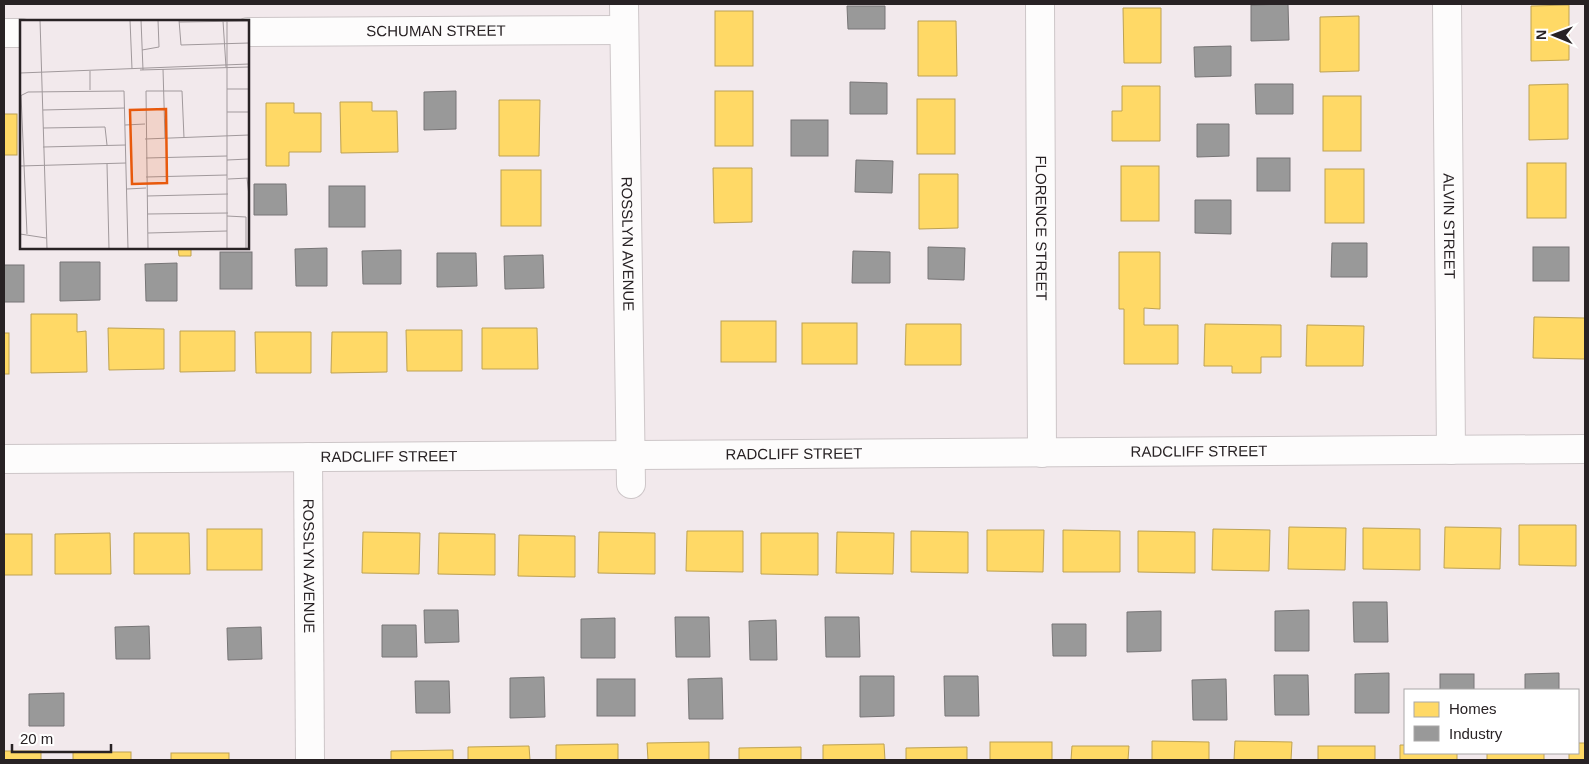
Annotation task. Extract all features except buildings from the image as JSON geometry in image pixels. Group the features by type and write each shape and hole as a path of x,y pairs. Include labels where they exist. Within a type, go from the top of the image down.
{"street":[{"name":"FLORENCE STREET","path":"1040,4 1042,453"},
{"name":"ALVIN STREET","path":"1448,4 1451,450"},
{"name":"SCHUMAN STREET","path":"249,32 624,17"},
{"name":"ROSSLYN AVENUE","path":"624,17 631,484"},
{"path":"4,33 20,33"},
{"name":"RADCLIFF STREET","path":"4,459 1585,449"},
{"name":"ROSSLYN AVENUE","path":"308,457 310,760"}]}
